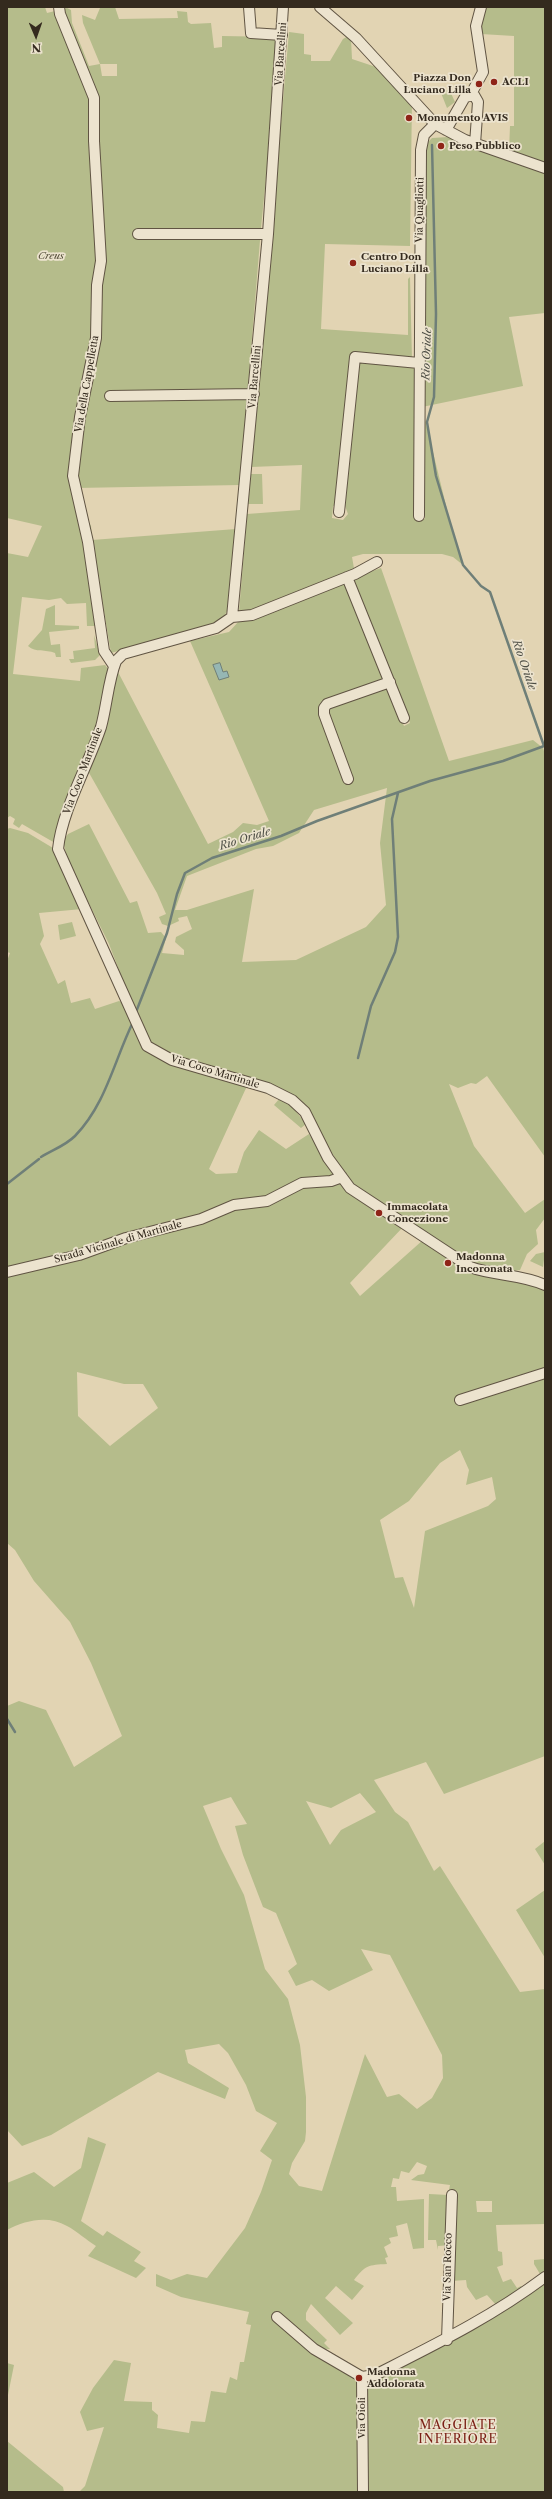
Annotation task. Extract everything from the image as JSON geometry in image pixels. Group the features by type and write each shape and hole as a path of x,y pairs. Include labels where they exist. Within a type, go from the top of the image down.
{"street":[{"name":"Via della Cappelletta","path":"59,7 60,14 94,98 94,148 101,261 97,285 96,338 80,417 73,476 88,542 104,651 114,666"},
{"path":"249,7 251,33 282,35"},
{"name":"Via Barcellini","path":"232,617 268,234 282,35 282,7"},
{"path":"320,7 356,38 435,124 475,144 545,168"},
{"path":"446,130 465,97 471,94 483,72 476,26 481,7"},
{"path":"471,94 476,96 478,102 475,144"},
{"name":"Via Quagliotti","path":"419,516 421,150 424,135 435,124"},
{"path":"138,234 268,234"},
{"path":"339,512 355,357 419,363"},
{"path":"110,396 254,394"},
{"path":"114,666 116,661 123,654 216,628 232,617 252,615 347,577 377,562"},
{"path":"347,577 404,718"},
{"name":"Via Coco Martinale","path":"114,666 101,725 64,819 58,849 88,910 134,1020 147,1046 157,1053 172,1060 268,1088 292,1100 305,1112 328,1158 350,1188 470,1267 487,1274 533,1280 545,1285"},
{"path":"348,779 324,714 324,708 327,704 390,682"},
{"name":"Strada Vicinale di Martinale","path":"7,1272 79,1254 126,1238 201,1219 234,1205 267,1201 302,1183 331,1181 342,1177"},
{"path":"460,1400 545,1373"},
{"name":"Via San Rocco","path":"447,2340 452,2195"},
{"path":"277,2317 314,2349 362,2377 376,2375 447,2340 507,2306 545,2277"},
{"name":"Via Oioli","path":"362,2377 363,2492"}],"green space":[{"name":"Creus","path":"7,7 45,7 47,13 67,8 71,10 72,23 89,66 100,64 83,23 82,15 95,20 100,8 97,7 115,7 119,19 178,18 177,11 187,12 188,22 191,24 211,23 214,48 222,47 222,36 280,37 261,228 240,485 76,488 82,513 91,526 97,626 87,626 86,603 67,604 61,598 49,600 22,597 13,674 80,681 81,668 105,665 110,671 100,723 55,843 22,824 19,828 13,824 15,819 10,816 7,818 7,553 28,557 42,526 7,518","holes":["100,64 117,64 117,76 102,76"]},
{"path":"483,7 545,7 545,164 509,152 510,126 514,126 514,36 481,34"},
{"path":"289,32 304,34 304,54 311,55 311,61 330,61 343,39 348,36 351,39 352,59 382,69 412,99 410,246 325,244 321,329 408,335 408,279 410,277 412,360 351,353 337,505 333,506 332,518 343,520 348,514 345,506 359,361 414,367 414,518 425,519 422,408 452,530 463,565 453,557 442,554 363,554 352,557 355,574 245,612 239,612 247,514 300,510 302,465 251,467"},
{"path":"449,89 455,102 447,108 441,93"},
{"path":"448,137 545,174 545,313 509,317 523,386 422,407 421,364 425,145 432,138"},
{"path":"251,474 262,474 263,504 248,504"},
{"path":"236,529 227,611 223,619 213,624 111,653 92,540"},
{"path":"381,568 449,761 533,740 543,748 545,754 545,1157 487,1076 476,1084 471,1083 458,1088 449,1084 474,1146 525,1213 545,1199 545,1218 536,1230 538,1244 527,1254 520,1270 504,1272 473,1265 351,1186 328,1146 295,1098 171,1057 153,1046 145,1038 109,944 68,861 63,841 68,834 89,824 130,903 137,901 148,933 161,932 166,938 162,953 184,955 184,950 175,942 176,937 192,929 187,916 178,918 179,921 168,926 162,924 159,917 166,914 157,893 88,771 101,742 118,672 208,844 233,832 243,823 257,825 269,821 190,641 229,632 239,621 344,581 404,726 410,723 350,579","holes":["387,788 380,843 386,905 366,927 296,960 242,962 254,889 187,910 175,910 187,876 256,849 273,846 299,833 314,810"]},
{"path":"55,605 55,625 79,626 79,629 49,632 51,645 60,644 61,657 56,657 55,653 37,650 28,646 42,630 46,609"},
{"path":"94,635 100,655 95,660 71,663 69,659 74,659 73,651 95,648"},
{"path":"10,828 28,833 53,848 82,909 39,913 44,936 40,944 58,984 65,980 71,1003 90,998 95,1009 119,1001 124,1003 131,1014 142,1043 153,1055 165,1062 193,1072 247,1086 209,1169 216,1174 237,1173 244,1152 259,1130 286,1149 309,1134 344,1189 404,1226 350,1283 360,1296 423,1240 437,1252 470,1272 520,1279 545,1289 545,1756 444,1794 426,1762 374,1780 395,1812 408,1822 434,1871 440,1866 520,1992 545,1989 545,2224 496,2225 498,2251 502,2252 503,2265 497,2267 503,2282 511,2279 517,2288 521,2286 523,2289 497,2306 487,2295 476,2300 467,2287 466,2280 452,2281 451,2245 438,2246 438,2250 436,2240 428,2240 429,2194 448,2195 450,2185 411,2180 418,2175 424,2174 427,2166 417,2162 409,2173 401,2171 399,2179 393,2178 391,2187 396,2187 397,2201 424,2199 424,2248 413,2249 407,2223 396,2226 398,2236 389,2238 391,2243 384,2247 388,2257 385,2258 387,2264 371,2266 362,2271 354,2280 364,2286 352,2300 336,2286 325,2298 353,2323 340,2335 311,2304 306,2313 306,2320 327,2340 324,2343 330,2349 315,2346 302,2338 280,2315 273,2317 320,2356 351,2374 371,2379 454,2338 506,2310 545,2281 545,2492 79,2492 85,2486 104,2427 87,2431 80,2412 93,2388 114,2360 131,2363 124,2401 152,2402 152,2410 158,2415 157,2428 189,2433 191,2421 205,2422 211,2391 226,2393 230,2377 237,2380 240,2362 244,2362 251,2325 246,2324 249,2312 181,2297 156,2286 156,2274 171,2280 187,2274 207,2278 245,2228 261,2192 272,2160 260,2151 277,2123 256,2111 246,2085 228,2053 219,2044 185,2050 188,2063 229,2088 225,2099 158,2072 51,2135 22,2146 7,2130 7,1706 19,1701 46,1710 74,1767 122,1736 91,1663 70,1622 34,1581 15,1550 7,1543 7,961 10,953 7,952 7,829","holes":["77,1372 124,1384 143,1384 158,1408 110,1446 78,1416","460,1450 469,1470 466,1485 492,1477 496,1499 488,1506 425,1531 414,1608 403,1577 395,1578 380,1520 409,1501 440,1463","360,1793 376,1812 341,1830 330,1845 306,1801 331,1808","231,1797 247,1824 235,1826 243,1855 263,1907 276,1913 297,1964 288,1971 296,1986 312,1980 329,1991 373,1970 361,1949 390,1955 442,2055 443,2078 432,2098 417,2109 399,2094 387,2097 365,2054 322,2191 299,2186 289,2174 292,2163 305,2141 306,2132 306,2097 300,2045 288,1999 265,1969 244,1895 221,1849 203,1806","476,2201 492,2201 492,2212 477,2212"]},
{"path":"72,922 76,936 60,940 58,925"},
{"path":"280,1098 290,1104 306,1124 301,1128 274,1105"},
{"path":"545,1252 543,1267 530,1261 536,1254"},
{"path":"545,1841 545,1865 535,1849"},
{"path":"545,1890 545,1958 516,1910"},
{"path":"88,2137 106,2144 81,2221 103,2236 107,2231 141,2252 134,2261 146,2268 136,2278 88,2256 96,2246 74,2230 60,2223 45,2220 29,2221 7,2230 7,2183 34,2172 54,2187 81,2168"},
{"path":"545,2259 545,2271 540,2274 534,2264 534,2260"},
{"path":"7,2363 14,2365 7,2400"},
{"path":"7,2441 63,2487 64,2492 7,2492"}],"water":[{"path":"220,663 223,672 227,671 229,677 219,680 213,665"}],"waterway":[{"name":"Rio Oriale","path":"136,1012 167,933 177,894 185,873 212,858 281,836 317,821 430,781 503,761 544,746 490,592 481,586 463,565 436,476 427,422 434,397 436,314 432,145"},
{"path":"358,1058 371,1006 395,952 398,937 392,819 398,793"},
{"name":"Rio Oriale","path":"41,1157 63,1145 75,1136 86,1124 102,1096 133,1022"},
{"name":"Rio Oriale","path":"7,1184 39,1159"},
{"name":"Rio Oriale","path":"7,1719 15,1732"}],"place":[{"name":"ACLI","path":"494,82"},
{"name":"Piazza Don Luciano Lilla","path":"479,84"},
{"name":"Monumento AVIS","path":"409,118"},
{"name":"Peso Pubblico","path":"441,146"},
{"name":"Centro Don Luciano Lilla","path":"353,263"},
{"name":"Immacolata Concezione","path":"379,1213"},
{"name":"Madonna Incoronata","path":"448,1263"},
{"name":"Madonna Addolorata","path":"359,2378"}],"district":[{"name":"MAGGIATE INFERIORE","path":"458,2433"}]}
